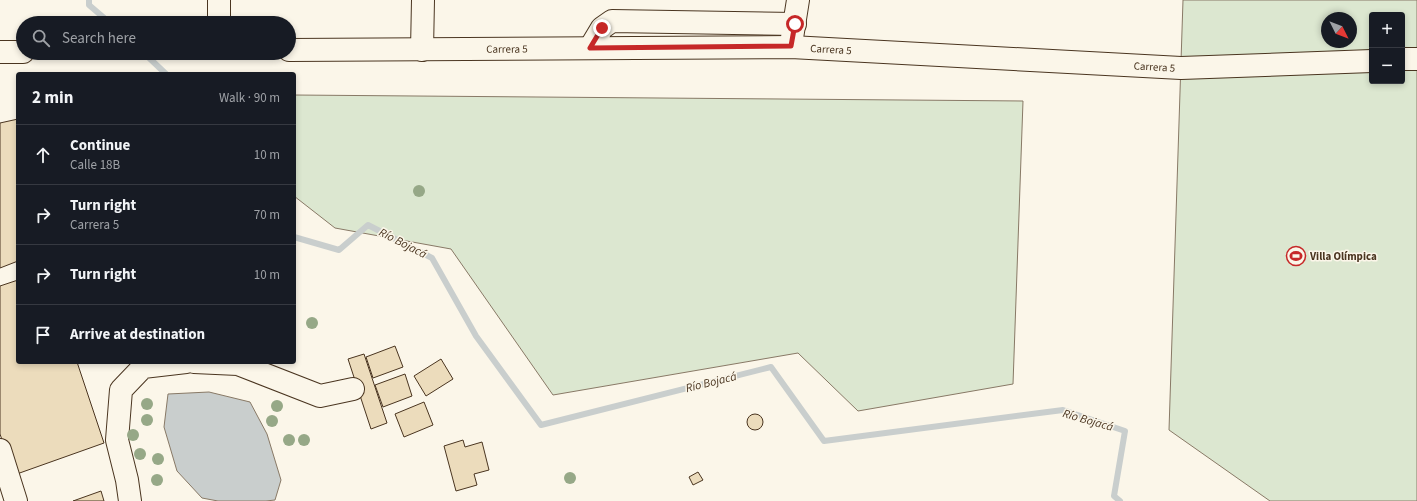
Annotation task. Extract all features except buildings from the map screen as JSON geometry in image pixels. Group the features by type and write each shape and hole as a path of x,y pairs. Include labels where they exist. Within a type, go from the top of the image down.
{"street":[{"path":"219,0 219,16"},
{"path":"422,50 423,0"},
{"path":"791,46 798,0"},
{"path":"590,48 602,28 612,21 795,24"},
{"name":"Carrera 5","path":"296,50 791,46 1181,68 1369,61"},
{"path":"0,52 16,52"},
{"path":"1405,59 1417,59"},
{"path":"130,501 127,480 117,440 121,390 143,367 169,364"},
{"path":"238,364 320,396 352,389"},
{"path":"0,450 16,501"}],"green space":[{"name":"Villa Olímpica","path":"1183,0 1417,0 1417,501 1270,501 1169,430"},
{"path":"296,95 1023,101 1013,384 858,411 798,353 553,395 451,249 335,228 296,198"}],"shaded area":[{"path":"209,392 250,402 267,434 281,480 275,500 218,501 202,498 177,471 164,427 168,394"}],"waterway":[{"name":"Río Bojacá","path":"89,0 89,5 102,16"},
{"name":"Río Bojacá","path":"151,60 164,72"},
{"name":"Río Bojacá","path":"296,238 339,250 368,225 432,258 476,336 541,425 771,367 824,441 1063,410 1125,431 1114,496 1120,501"}],"place":[{"name":"Villa Olímpica","path":"1296,256"}],"route":[{"path":"602,28 590,48 791,46 795,24"}]}
